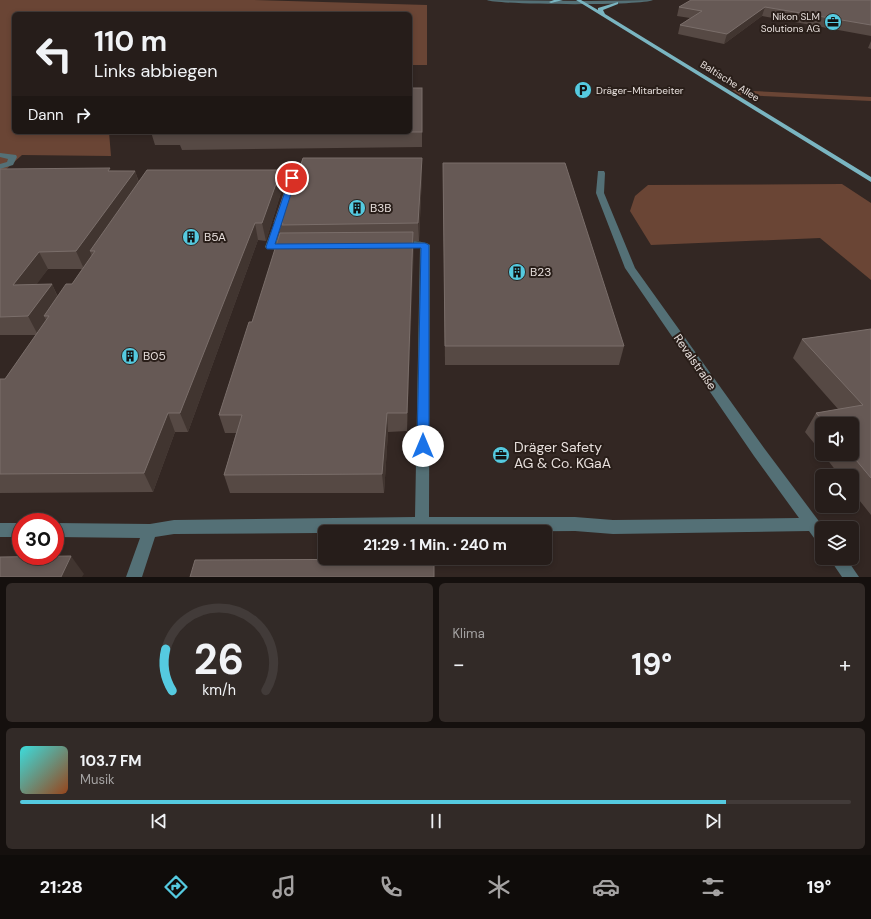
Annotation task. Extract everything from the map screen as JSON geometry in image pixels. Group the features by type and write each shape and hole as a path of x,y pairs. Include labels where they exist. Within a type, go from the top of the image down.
{"main road":[{"path":"551,2 562,0"},
{"name":"Baltische Allee","path":"578,0 871,180"},
{"path":"603,16 600,10 616,3"}],"street":[{"path":"488,0 584,4 651,0"},
{"path":"0,155 13,157 10,163 0,167"},
{"name":"Revalstraße","path":"601,173 600,193 630,268 759,452 815,527"},
{"path":"261,178 292,178 270,247 301,247"},
{"path":"386,246 425,245 422,524"},
{"path":"64,530 150,531 174,528 422,524 575,524 613,527 813,524"},
{"path":"0,530 12,530"},
{"path":"134,577 150,531"},
{"path":"842,565 851,577"}],"shaded area":[{"path":"0,0 253,0 427,5 427,65 412,65 412,12 12,12 12,134 109,134 111,156 22,155 3,172 0,172"},
{"path":"732,90 871,97 871,101 740,95"},
{"path":"842,184 871,203 871,280 820,238 651,245 630,211 635,196 648,185"}],"building":[{"name":"Nikon SLM Solutions AG","path":"691,0 871,0 871,25 765,7 727,34 680,25 702,11 679,7"},
{"path":"412,88 422,88 422,132 412,132"},
{"name":"B3B","path":"303,158 422,158 418,223 282,225 283,223 274,223 292,170 299,170"},
{"name":"B23","path":"443,163 565,163 624,346 445,346"},
{"path":"110,168 108,171 135,171 76,251 39,252 13,285 52,284 28,316 0,317 0,169"},
{"path":"147,170 281,170 262,223 255,223 180,413 168,413 144,473 0,474 0,379 5,379 49,316 44,316 66,284 72,284 95,251 90,251"},
{"path":"413,232 407,413 387,413 382,474 224,475 242,415 219,415 249,322 252,322 280,233"},
{"path":"871,329 871,478 857,461 859,461 859,417 820,417 816,413 863,405 802,339"},
{"path":"64,556 71,556 61,577 0,577 0,557 12,557 12,565 64,565"},
{"path":"318,559 318,565 434,565 434,577 190,577 195,560"}],"place":[{"name":"Nikon SLM Solutions AG","path":"833,22"},
{"name":"Dräger-Mitarbeiter","path":"583,90"},
{"name":"B3B","path":"357,208"},
{"name":"B5A","path":"191,237"},
{"name":"B23","path":"517,272"},
{"name":"B05","path":"130,356"},
{"name":"Dräger Safety AG & Co. KGaA","path":"501,455"}],"route":[{"path":"292,178 270,247 425,245 423,446"}]}
